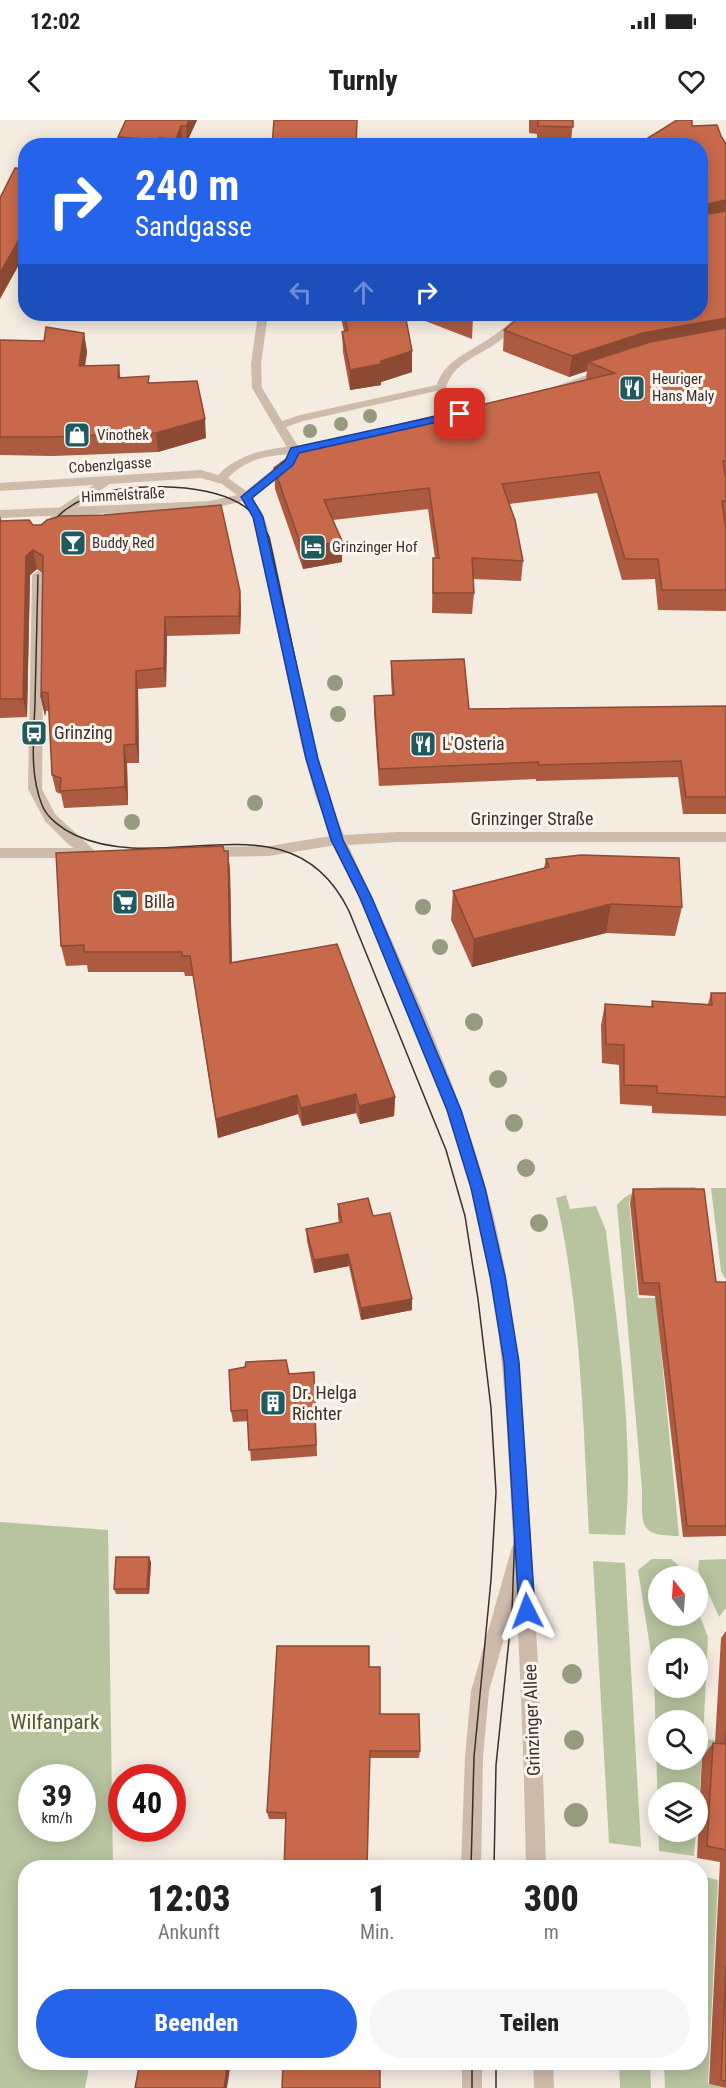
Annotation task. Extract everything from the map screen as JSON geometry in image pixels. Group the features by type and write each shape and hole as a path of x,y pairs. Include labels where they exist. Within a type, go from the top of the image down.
{"street":[{"path":"261,321 255,375 258,388 295,451"},
{"path":"441,387 451,366 496,339 517,321"},
{"path":"532,395 611,369"},
{"path":"280,426 300,418 441,387"},
{"path":"441,387 461,414"},
{"path":"221,478 234,463 262,452 295,451 329,445"},
{"path":"246,497 289,462 295,451"},
{"name":"Cobenzlgasse","path":"0,487 201,474 221,478"},
{"name":"Grinzinger Allee","path":"221,478 237,487 258,517 312,759 337,840 366,898 454,1110 478,1188 497,1276 511,1362 533,1728 536,1860"},
{"path":"41,539 60,513 107,480"},
{"name":"Himmelstraße","path":"0,514 210,505 246,497"},
{"path":"0,853 95,854 51,819 38,799 35,789 38,575"},
{"name":"Grinzinger Straße","path":"197,852 269,851 337,840 398,837 726,837"},
{"path":"471,1860 474,1757 480,1691 523,1542"},
{"path":"472,2070 472,2088"},
{"path":"543,2070 544,2088"}],"green space":[{"path":"695,1187 698,1190 699,1201 629,1201 638,1298 656,1298 679,1536 656,1534 649,1531 643,1520 617,1205 633,1193 643,1189"},
{"path":"711,1188 726,1188 726,1280 721,1271"},
{"path":"566,1195 570,1209 596,1206 606,1231 626,1421 628,1498 625,1535 589,1534 583,1407 576,1323 556,1198"},
{"name":"Wilfanpark","path":"0,1522 108,1530 111,1764 108,1764 108,1842 113,1842 113,1860 18,1860 18,2070 89,2070 85,2088 0,2088"},
{"path":"652,1559 671,1559 679,1566 648,1566 648,1626 704,1626 708,1638 649,1638 638,1570"},
{"path":"726,1559 726,1608 719,1617 708,1592 708,1566 698,1566 699,1560"},
{"path":"593,1561 625,1563 641,1847 609,1843"},
{"path":"655,1698 705,1698 704,1710 655,1710"},
{"path":"708,1739 715,1740 714,1758 708,1757"},
{"path":"657,1770 701,1770 700,1782 657,1782"},
{"path":"659,1842 695,1842 694,1856 659,1851"},
{"path":"708,1878 718,1880 708,2084 725,2088 665,2088 664,2070 708,2070"},
{"path":"619,2070 650,2070 651,2088 620,2088"}],"building":[{"path":"126,120 189,120 186,126 181,126 176,138 118,137"},
{"path":"274,120 357,120 356,138 273,138"},
{"path":"538,120 573,120 573,127 538,126"},
{"path":"677,120 692,120 692,126 717,125 726,144 726,200 708,204 708,138 648,138"},
{"path":"15,168 18,168 18,241 0,273 0,198"},
{"path":"726,211 726,318 643,333 572,356 504,330 515,321 708,321 708,214"},
{"path":"346,321 406,321 412,351 381,361 381,364 350,370 342,332 348,330"},
{"path":"46,327 84,333 79,366 119,365 118,378 149,376 148,383 197,381 205,419 156,433 0,437 0,340 44,341"},
{"path":"726,328 726,461 723,461 726,501 722,501 726,530 726,590 662,590 658,559 625,559 599,472 502,484 515,520 523,561 472,558 474,593 433,593 433,558 439,558 429,488 324,500 342,541 302,548 274,468 301,448 615,373 588,362 650,342"},
{"path":"221,505 240,591 239,616 165,617 164,668 136,671 136,744 124,745 125,787 60,791 61,778 52,775 48,693 42,692 41,698 43,556 33,550 26,556 23,699 0,699 0,521 29,520 33,525 41,525 47,520 61,516 104,515"},
{"path":"464,659 469,709 726,706 726,797 686,797 681,761 539,765 538,762 379,769 374,696 394,695 391,661"},
{"path":"223,846 224,851 228,851 230,963 337,944 395,1097 359,1106 356,1094 301,1108 297,1095 216,1119 190,956 182,956 182,952 84,952 84,945 61,946 56,853"},
{"path":"581,855 679,858 682,907 611,904 474,939 453,891 549,867 546,859"},
{"path":"711,993 726,993 726,1097 657,1093 657,1086 624,1085 624,1045 606,1044 605,1004 653,1007 652,1001 712,1005"},
{"path":"633,1189 704,1189 716,1282 726,1282 726,1526 687,1526 659,1283 643,1283"},
{"path":"368,1198 373,1216 390,1213 412,1299 361,1308 348,1254 314,1260 306,1229 342,1222 338,1204"},
{"name":"Dr. Helga Richter","path":"286,1360 289,1374 314,1372 316,1445 249,1450 247,1410 231,1411 229,1370 245,1367 246,1362"},
{"path":"116,1557 149,1557 147,1589 114,1589"},
{"path":"277,1646 369,1646 369,1667 380,1667 380,1714 419,1714 420,1751 370,1751 367,1860 284,1860 286,1813 267,1812"},
{"path":"726,1732 726,1850 707,1846 713,1743 725,1744"},
{"path":"726,1965 726,2081 721,2080"},
{"path":"138,2070 227,2070 224,2088 135,2088"},
{"path":"283,2070 380,2070 380,2088 282,2088"}],"tram line":[{"path":"45,531 62,512 84,499 100,493 119,490 162,487 204,491 239,503 257,518 269,537 314,747 334,816 369,914 455,1122 471,1173 493,1274 513,1422 516,1503 512,1611 496,1765 494,1860"},
{"path":"38,575 33,754 38,793 47,814 60,826 75,835 111,846 149,848 261,846 295,855 324,875 349,911 446,1150 465,1216 478,1299 491,1408 496,1492 491,1580 474,1757 471,1860"},
{"path":"472,2070 472,2088"},
{"path":"496,2070 496,2088"}],"place":[{"name":"Heuriger Hans Maly","path":"632,388"},
{"name":"Vinothek","path":"77,435"},
{"name":"Buddy Red","path":"73,543"},
{"name":"Grinzinger Hof","path":"313,547"},
{"name":"Grinzing","path":"34,733"},
{"name":"L'Osteria","path":"423,744"},
{"name":"Billa","path":"125,902"},
{"name":"Dr. Helga Richter","path":"273,1403"}],"route":[{"path":"460,414 295,451 289,462 246,497 258,517 312,759 337,840 366,898 454,1110 478,1188 497,1276 511,1362 527,1611"}]}
